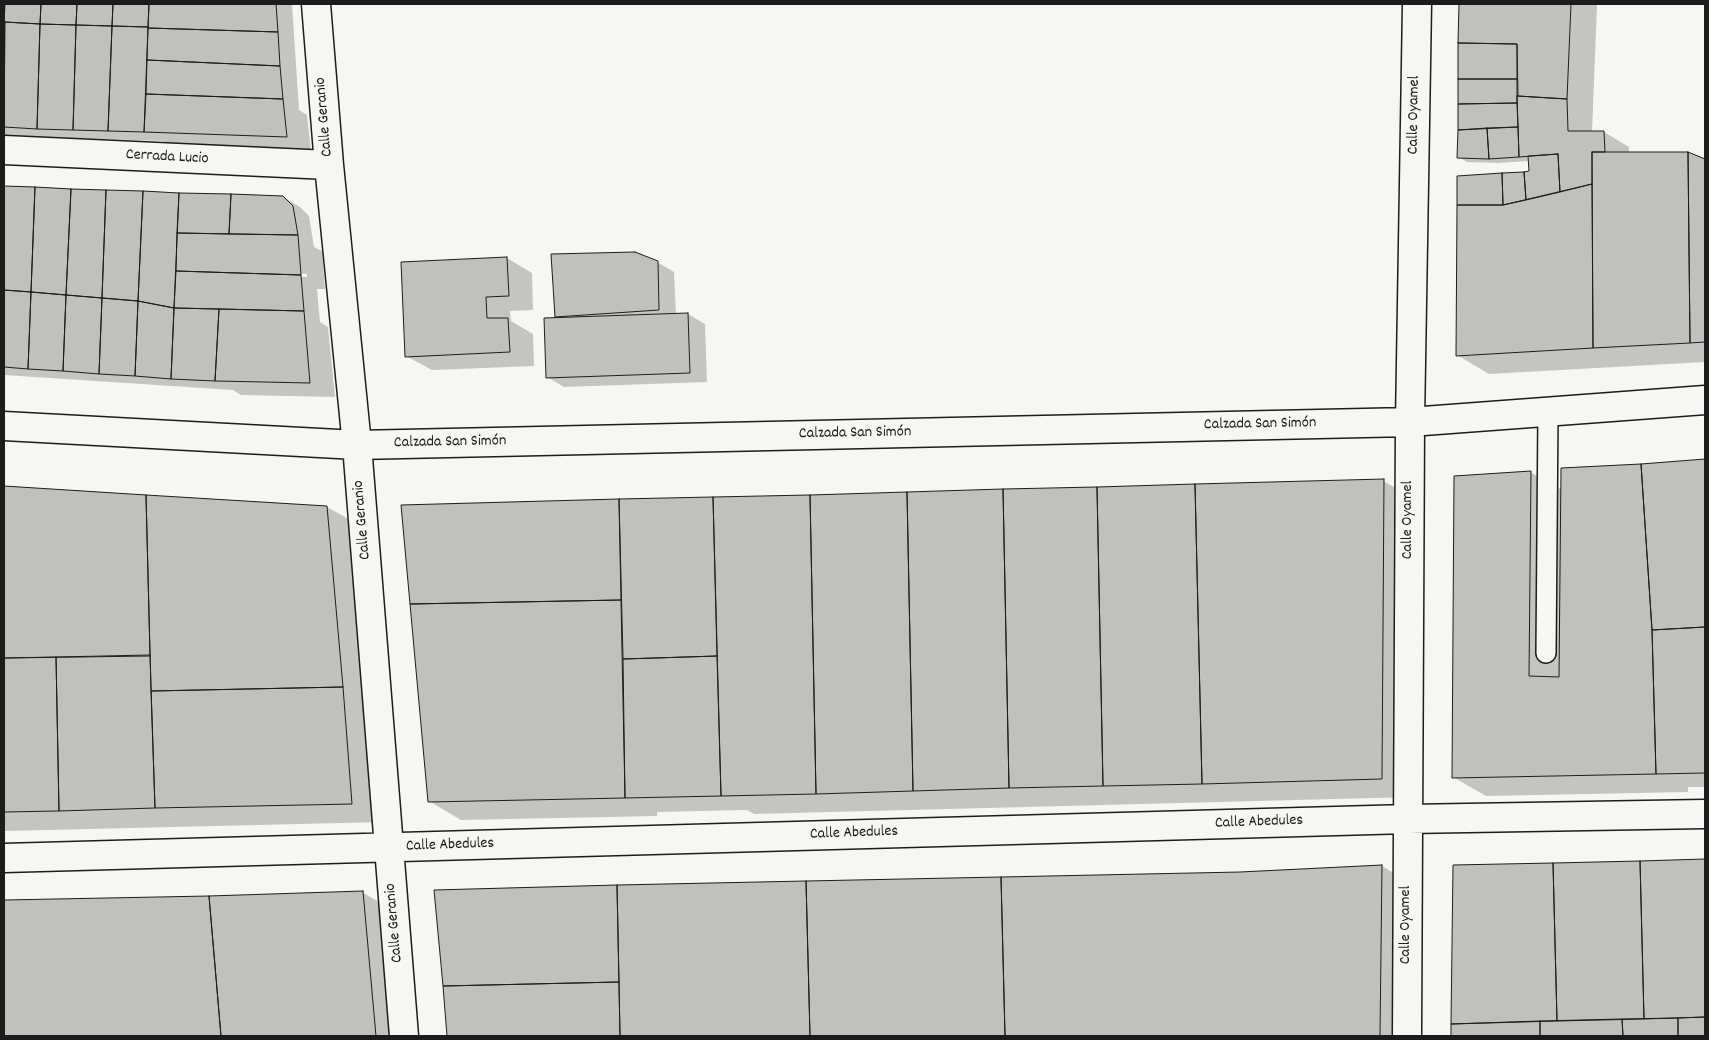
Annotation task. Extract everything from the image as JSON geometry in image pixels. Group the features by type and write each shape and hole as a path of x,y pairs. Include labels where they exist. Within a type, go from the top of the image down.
{"street":[{"name":"Calle Geranio","path":"316,4 329,165 357,445 404,1036"},
{"name":"Calle Oyamel","path":"1407,1036 1410,422 1417,4"},
{"name":"Cerrada Lucio","path":"4,150 329,165"},
{"name":"Calzada San Simón","path":"4,426 357,445 1410,422 1705,400"},
{"name":"Calle Abedules","path":"4,858 1408,819 1705,814"}],"lane":[{"path":"1546,653 1548,412"}],"building":[{"path":"5,4 41,4 40,24 4,22"},
{"path":"41,4 77,4 76,25 40,24"},
{"path":"77,4 113,4 112,26 76,25"},
{"path":"113,4 149,4 148,27 112,26"},
{"path":"149,4 276,4 278,32 148,28"},
{"path":"1459,4 1571,4 1567,99 1518,96 1517,44 1458,43"},
{"path":"5,22 40,24 37,129 4,127"},
{"path":"40,24 76,25 73,130 37,129"},
{"path":"76,25 112,26 108,131 73,130"},
{"path":"112,26 148,27 144,132 108,131"},
{"path":"148,28 278,32 280,66 147,60"},
{"path":"1458,43 1517,44 1517,79 1458,79"},
{"path":"147,60 280,66 283,99 146,94"},
{"path":"1458,79 1517,79 1517,103 1458,104"},
{"path":"146,94 283,99 287,137 144,132"},
{"path":"1517,96 1567,99 1568,131 1604,131 1605,152 1592,152 1592,184 1560,192 1558,154 1519,157"},
{"path":"1517,103 1518,127 1458,130 1458,104"},
{"path":"1518,127 1519,157 1489,159 1487,128"},
{"path":"1487,128 1489,159 1457,158 1458,130"},
{"path":"1592,152 1688,152 1690,343 1593,348"},
{"path":"1688,152 1705,159 1705,342 1690,343"},
{"path":"1558,154 1560,192 1526,200 1524,172 1529,171 1528,156"},
{"path":"1524,172 1526,200 1503,205 1502,173"},
{"path":"1502,173 1503,205 1457,205 1457,176"},
{"path":"1592,184 1593,348 1456,356 1457,205 1503,205"},
{"path":"4,186 35,187 31,292 4,290"},
{"path":"35,187 71,189 66,295 31,292"},
{"path":"71,189 106,190 102,298 66,295"},
{"path":"106,190 143,191 138,301 102,298"},
{"path":"143,191 179,193 174,308 138,301"},
{"path":"179,193 231,194 229,234 177,233"},
{"path":"231,194 283,196 293,206 298,235 229,234"},
{"path":"177,233 298,235 301,275 176,271"},
{"path":"635,252 658,261 659,310 555,317 551,254"},
{"path":"507,257 509,296 486,297 487,318 508,318 510,352 405,357 401,262"},
{"path":"176,271 301,275 304,311 174,308"},
{"path":"4,290 31,292 28,369 4,367"},
{"path":"31,292 66,295 63,371 28,369"},
{"path":"66,295 102,298 99,374 63,371"},
{"path":"102,298 138,301 135,376 99,374"},
{"path":"138,301 174,308 171,379 135,376"},
{"path":"174,308 219,309 215,381 171,379"},
{"path":"219,309 304,311 310,383 215,381"},
{"path":"688,313 690,373 546,378 544,318"},
{"path":"1705,459 1705,627 1652,630 1641,464"},
{"path":"1641,464 1652,630 1656,774 1452,778 1454,476 1531,471 1529,676 1559,677 1561,468"},
{"path":"1384,479 1382,779 1202,784 1195,484"},
{"path":"1195,484 1202,784 1103,786 1097,487"},
{"path":"4,486 146,495 150,656 4,658"},
{"path":"1097,487 1103,786 1009,788 1003,489"},
{"path":"1003,489 1009,788 913,791 907,492"},
{"path":"907,492 913,791 816,794 810,495"},
{"path":"146,495 327,506 343,687 151,691"},
{"path":"810,495 816,794 721,796 713,497"},
{"path":"713,497 717,656 623,659 619,499"},
{"path":"619,499 621,600 410,604 401,505"},
{"path":"621,600 625,798 428,802 410,604"},
{"path":"1705,627 1705,773 1656,774 1652,630"},
{"path":"150,655 155,808 59,811 56,657"},
{"path":"717,656 721,796 625,798 623,659"},
{"path":"56,657 59,811 4,812 4,658"},
{"path":"343,687 352,804 155,808 151,691"},
{"path":"1705,859 1705,1017 1644,1019 1640,861"},
{"path":"1640,861 1644,1019 1557,1021 1553,863"},
{"path":"1553,863 1557,1021 1451,1024 1453,865"},
{"path":"1382,865 1380,1036 1005,1036 1001,877 1240,872"},
{"path":"1001,877 1005,1036 810,1036 806,881"},
{"path":"806,881 810,1036 620,1036 617,885"},
{"path":"617,885 619,982 443,986 434,890"},
{"path":"363,891 376,1036 221,1036 209,896"},
{"path":"209,896 221,1036 4,1036 4,900"},
{"path":"619,982 620,1036 447,1036 443,986"},
{"path":"1705,1017 1705,1036 1678,1036 1678,1018"},
{"path":"1678,1018 1678,1036 1623,1036 1622,1019"},
{"path":"1622,1019 1623,1036 1540,1036 1540,1021"},
{"path":"1540,1021 1540,1036 1451,1036 1451,1024"}]}
